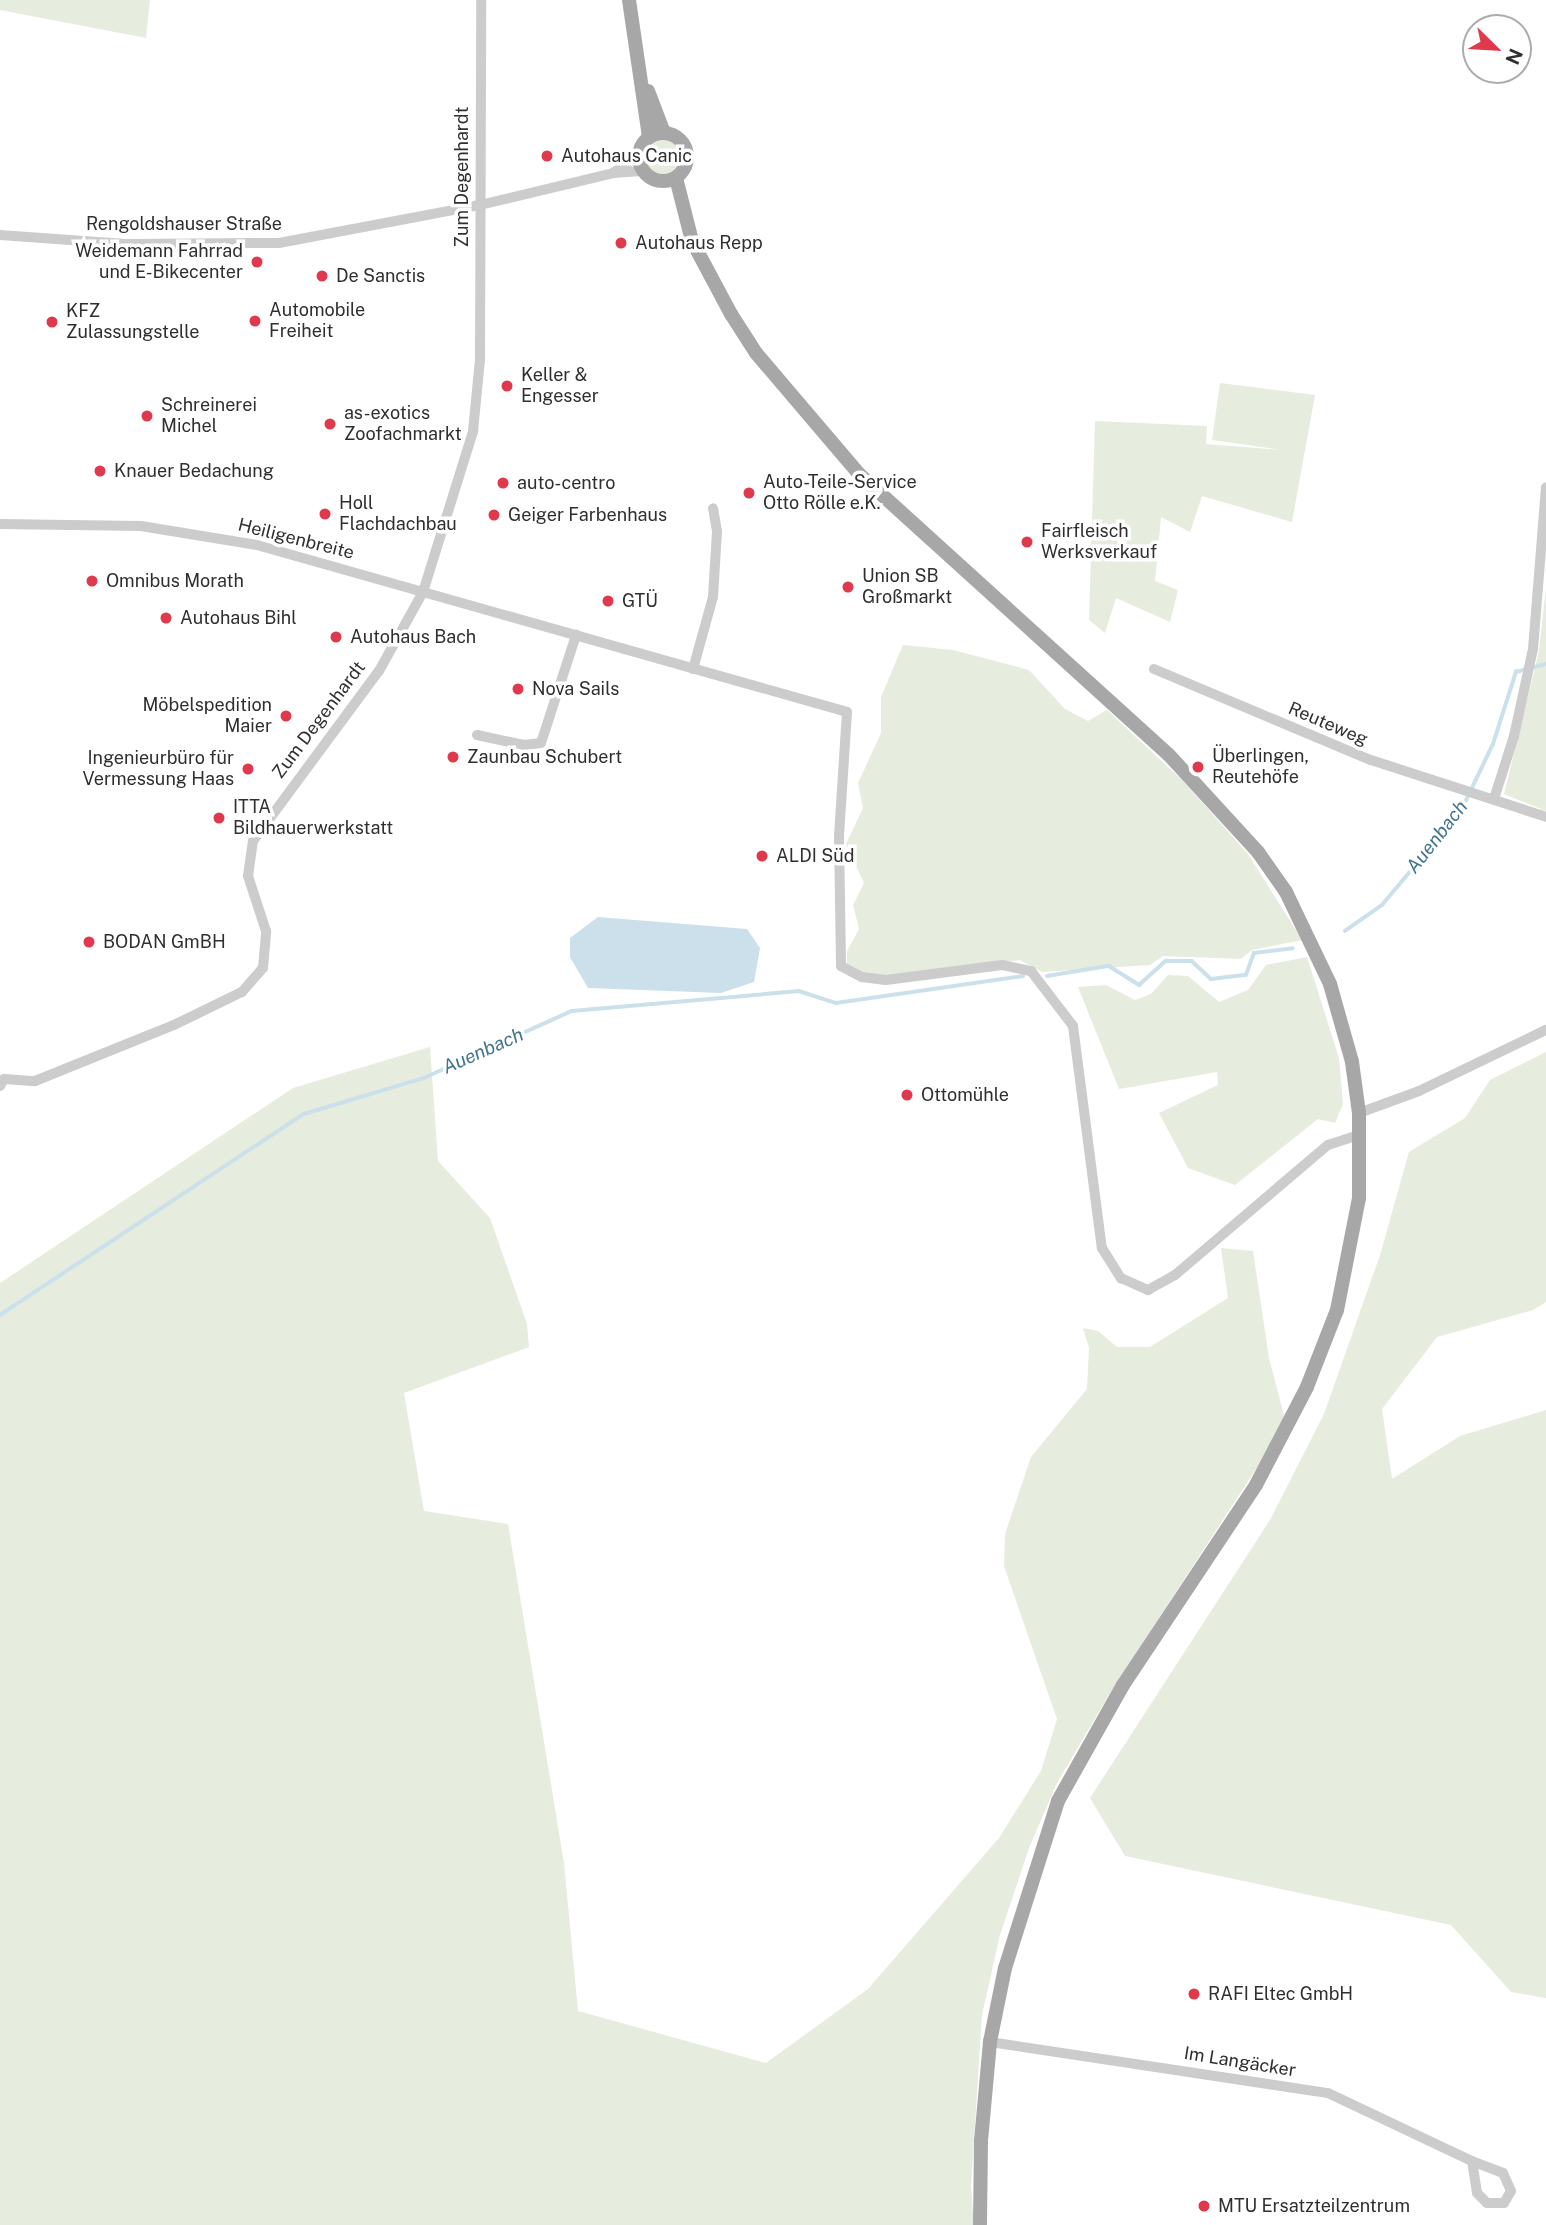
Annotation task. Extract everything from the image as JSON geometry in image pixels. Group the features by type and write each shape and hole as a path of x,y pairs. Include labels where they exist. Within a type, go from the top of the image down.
{"main road":[{"path":"629,0 639,70 657,135"},
{"path":"657,135 638,156 642,171 671,180"},
{"path":"657,135 678,138 686,151 685,166 671,180"},
{"path":"671,180 692,241 756,353 859,474 1169,755 1258,852 1286,892 1330,984 1352,1062 1359,1113 1359,1198 1346,1275 1307,1388 1256,1485 1123,1685 1058,1801 1009,1956 990,2042 981,2141 980,2225"}],"street":[{"name":"Zum Degenhardt","path":"2,1082 36,1080 116,1050 242,992 263,968 266,931 248,876 253,841 379,671 423,592 473,430 480,359 481,0"},
{"name":"Rengoldshauser Straße","path":"612,173 638,156"},
{"name":"Rengoldshauser Straße","path":"0,235 126,244 279,243 480,205 612,173 642,171"},
{"path":"1494,799 1528,679 1533,649 1546,488"},
{"path":"693,669 713,597 717,531 713,508"},
{"name":"Heiligenbreite","path":"0,524 90,523 204,535 257,545 847,712 839,836 841,966 862,977 886,980 1002,965 1031,971 1073,1026 1102,1248 1121,1278 1148,1290 1175,1275 1328,1145 1359,1135"},
{"path":"477,735 524,745 541,743 576,635"},
{"name":"Reuteweg","path":"1154,670 1371,760 1546,817"},
{"path":"1359,1113 1419,1091 1546,1030"},
{"name":"Im Langäcker","path":"990,2042 1328,2094 1472,2161"}],"shaded area":[{"path":"0,0 150,0 146,38 0,10"},
{"path":"662,138 675,143 680,156 675,169 662,174 649,169 644,156 649,143"},
{"path":"1220,383 1315,395 1292,522 1202,496 1190,532 1161,517 1155,581 1178,590 1170,622 1116,598 1105,633 1089,620 1095,421 1207,426 1206,444 1283,450 1212,440"},
{"path":"1546,587 1546,811 1504,794 1539,651"},
{"path":"903,645 953,650 1029,670 1065,709 1088,721 1107,710 1183,781 1248,854 1302,940 1252,950 1241,959 1163,956 1150,965 1042,972 1020,960 886,976 866,974 847,963 847,951 859,929 853,905 864,883 846,844 863,808 858,783 881,733 881,697"},
{"path":"1307,957 1339,1058 1343,1104 1335,1123 1318,1119 1235,1185 1188,1168 1159,1113 1218,1085 1217,1072 1119,1089 1078,987 1106,985 1135,1000 1151,994 1168,975 1188,976 1219,1002 1248,990 1266,965"},
{"path":"430,1047 438,1161 490,1218 527,1324 529,1347 404,1393 424,1511 508,1524 564,1863 578,2011 766,2063 868,1989 999,1838 1041,1771 1057,1719 1004,1566 1005,1534 1031,1457 1087,1389 1089,1348 1083,1328 1098,1331 1117,1347 1150,1347 1228,1298 1221,1248 1253,1251 1269,1358 1286,1423 1110,1693 1057,1783 1029,1848 1000,1935 982,2015 971,2187 974,2225 0,2225 0,1283 293,1088"},
{"path":"1546,1052 1546,1302 1533,1310 1437,1337 1382,1409 1392,1479 1460,1436 1546,1410 1546,1998 1511,1992 1451,1925 1125,1856 1090,1798 1270,1520 1324,1414 1380,1255 1409,1152 1465,1118 1490,1080"}],"water":[{"path":"598,917 747,929 760,948 754,982 721,993 588,988 570,957 570,938"}],"waterway":[{"name":"Auenbach","path":"1345,931 1382,905 1461,811 1493,744 1516,672 1546,664"},
{"name":"Auenbach","path":"1047,976 1109,966 1139,985 1166,961 1192,961 1211,979 1246,975 1254,953 1293,948"},
{"name":"Auenbach","path":"0,1315 304,1114 424,1078 572,1011 799,991 836,1003 1023,976"}],"place":[{"name":"Autohaus Canic","path":"547,156"},
{"name":"Autohaus Repp","path":"621,243"},
{"name":"Weidemann Fahrrad und E-Bikecenter","path":"257,262"},
{"name":"De Sanctis","path":"322,276"},
{"name":"Automobile Freiheit","path":"255,321"},
{"name":"KFZ Zulassungstelle","path":"52,322"},
{"name":"Keller & Engesser","path":"507,386"},
{"name":"Schreinerei Michel","path":"147,416"},
{"name":"as-exotics Zoofachmarkt","path":"330,424"},
{"name":"Knauer Bedachung","path":"100,471"},
{"name":"auto-centro","path":"503,483"},
{"name":"Auto-Teile-Service Otto Rölle e.K.","path":"749,493"},
{"name":"Holl Flachdachbau","path":"325,514"},
{"name":"Geiger Farbenhaus","path":"494,515"},
{"name":"Fairfleisch Werksverkauf","path":"1027,542"},
{"name":"Omnibus Morath","path":"92,581"},
{"name":"Union SB Großmarkt","path":"848,587"},
{"name":"GTÜ","path":"608,601"},
{"name":"Autohaus Bihl","path":"166,618"},
{"name":"Autohaus Bach","path":"336,637"},
{"name":"Nova Sails","path":"518,689"},
{"name":"Möbelspedition Maier","path":"286,716"},
{"name":"Zaunbau Schubert","path":"453,757"},
{"name":"Überlingen, Reutehöfe","path":"1198,767"},
{"name":"Ingenieurbüro für Vermessung Haas","path":"248,769"},
{"name":"ITTA Bildhauerwerkstatt","path":"219,818"},
{"name":"ALDI Süd","path":"762,856"},
{"name":"BODAN GmBH","path":"89,942"},
{"name":"Ottomühle","path":"907,1095"},
{"name":"RAFI Eltec GmbH","path":"1194,1994"},
{"name":"MTU Ersatzteilzentrum","path":"1204,2206"}]}
